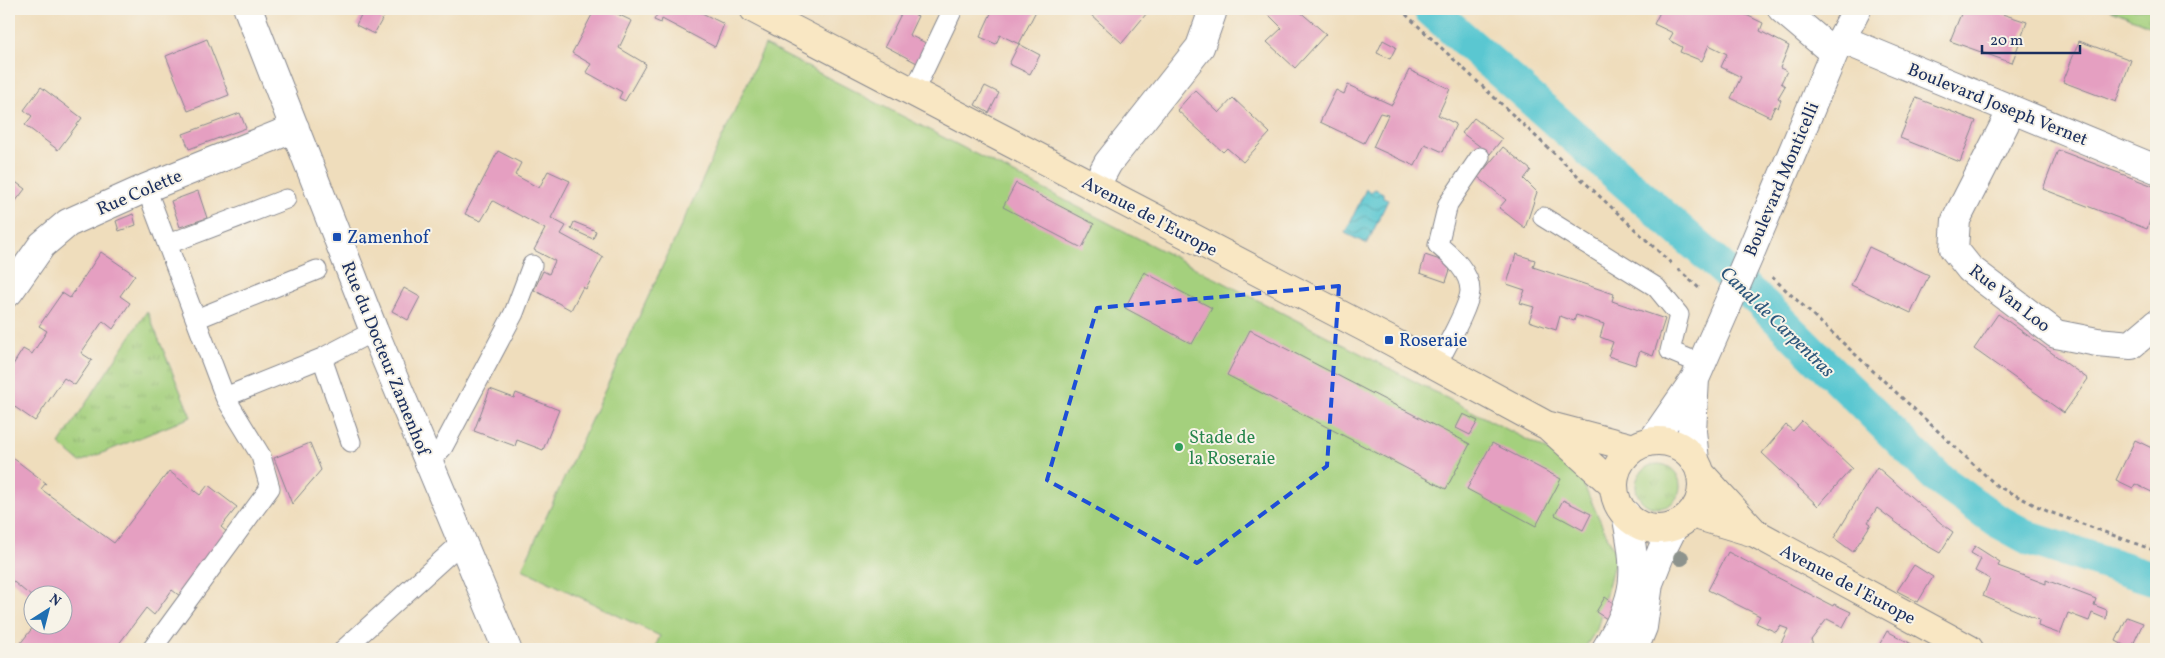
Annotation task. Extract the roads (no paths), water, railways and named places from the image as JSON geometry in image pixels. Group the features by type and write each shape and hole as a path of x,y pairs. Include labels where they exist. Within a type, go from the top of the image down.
{"main road":[{"name":"Avenue de l'Europe","path":"758,10 1546,425 1614,486"},
{"name":"Avenue de l'Europe","path":"1546,425 1643,444"},
{"path":"1643,444 1677,445 1687,452 1698,467 1702,495 1683,520 1661,529 1648,528 1636,522 1626,514 1616,496 1614,486 1619,464 1643,444"},
{"name":"Avenue de l'Europe","path":"1698,467 1755,533"},
{"name":"Avenue de l'Europe","path":"1683,520 1755,533 1969,649"}],"street":[{"name":"Rue du Docteur Zamenhof","path":"248,9 374,331 507,649"},
{"path":"1095,187 1108,163 1200,47 1212,13 1208,9"},
{"name":"Boulevard Joseph Vernet","path":"1782,9 1837,46 2012,110 2156,169"},
{"name":"Boulevard Monticelli","path":"1643,444 1698,371 1748,259 1837,46 1856,9"},
{"name":"Rue Van Loo","path":"2012,110 1956,220 1954,249 1970,270 2056,334 2096,342 2132,345 2156,324"},
{"name":"Rue Colette","path":"9,292 42,245 68,223 146,188 295,128"},
{"name":"Boulevard Monticelli","path":"1698,371 1692,431 1698,467"},
{"path":"1606,649 1623,619 1632,596 1634,577 1633,548 1626,514"},
{"path":"1634,649 1643,627 1649,583 1683,520"}],"lane":[{"path":"914,91 953,9"},
{"path":"1437,366 1465,307 1470,291 1466,277 1455,259 1438,245 1448,204 1480,157"},
{"path":"146,188 225,397 261,456 270,488 152,649"},
{"path":"168,244 286,199"},
{"path":"1543,218 1656,287 1680,315 1670,351 1698,371"},
{"path":"429,462 443,447 509,322 532,265"},
{"path":"196,319 317,270"},
{"path":"225,397 322,358 374,331"},
{"path":"322,358 351,442"},
{"path":"344,649 462,542"}],"water":[{"path":"1366,189 1371,192 1375,189 1383,193 1383,198 1388,200 1367,244 1345,233"}],"waterway":[{"name":"Canal de Carpentras","path":"1430,9 1765,306 1939,479 1996,520 2031,539 2156,579"}],"place":[{"name":"Zamenhof","path":"337,237"},
{"name":"Roseraie","path":"1389,340"},
{"name":"Stade de la Roseraie","path":"1179,447"}]}
